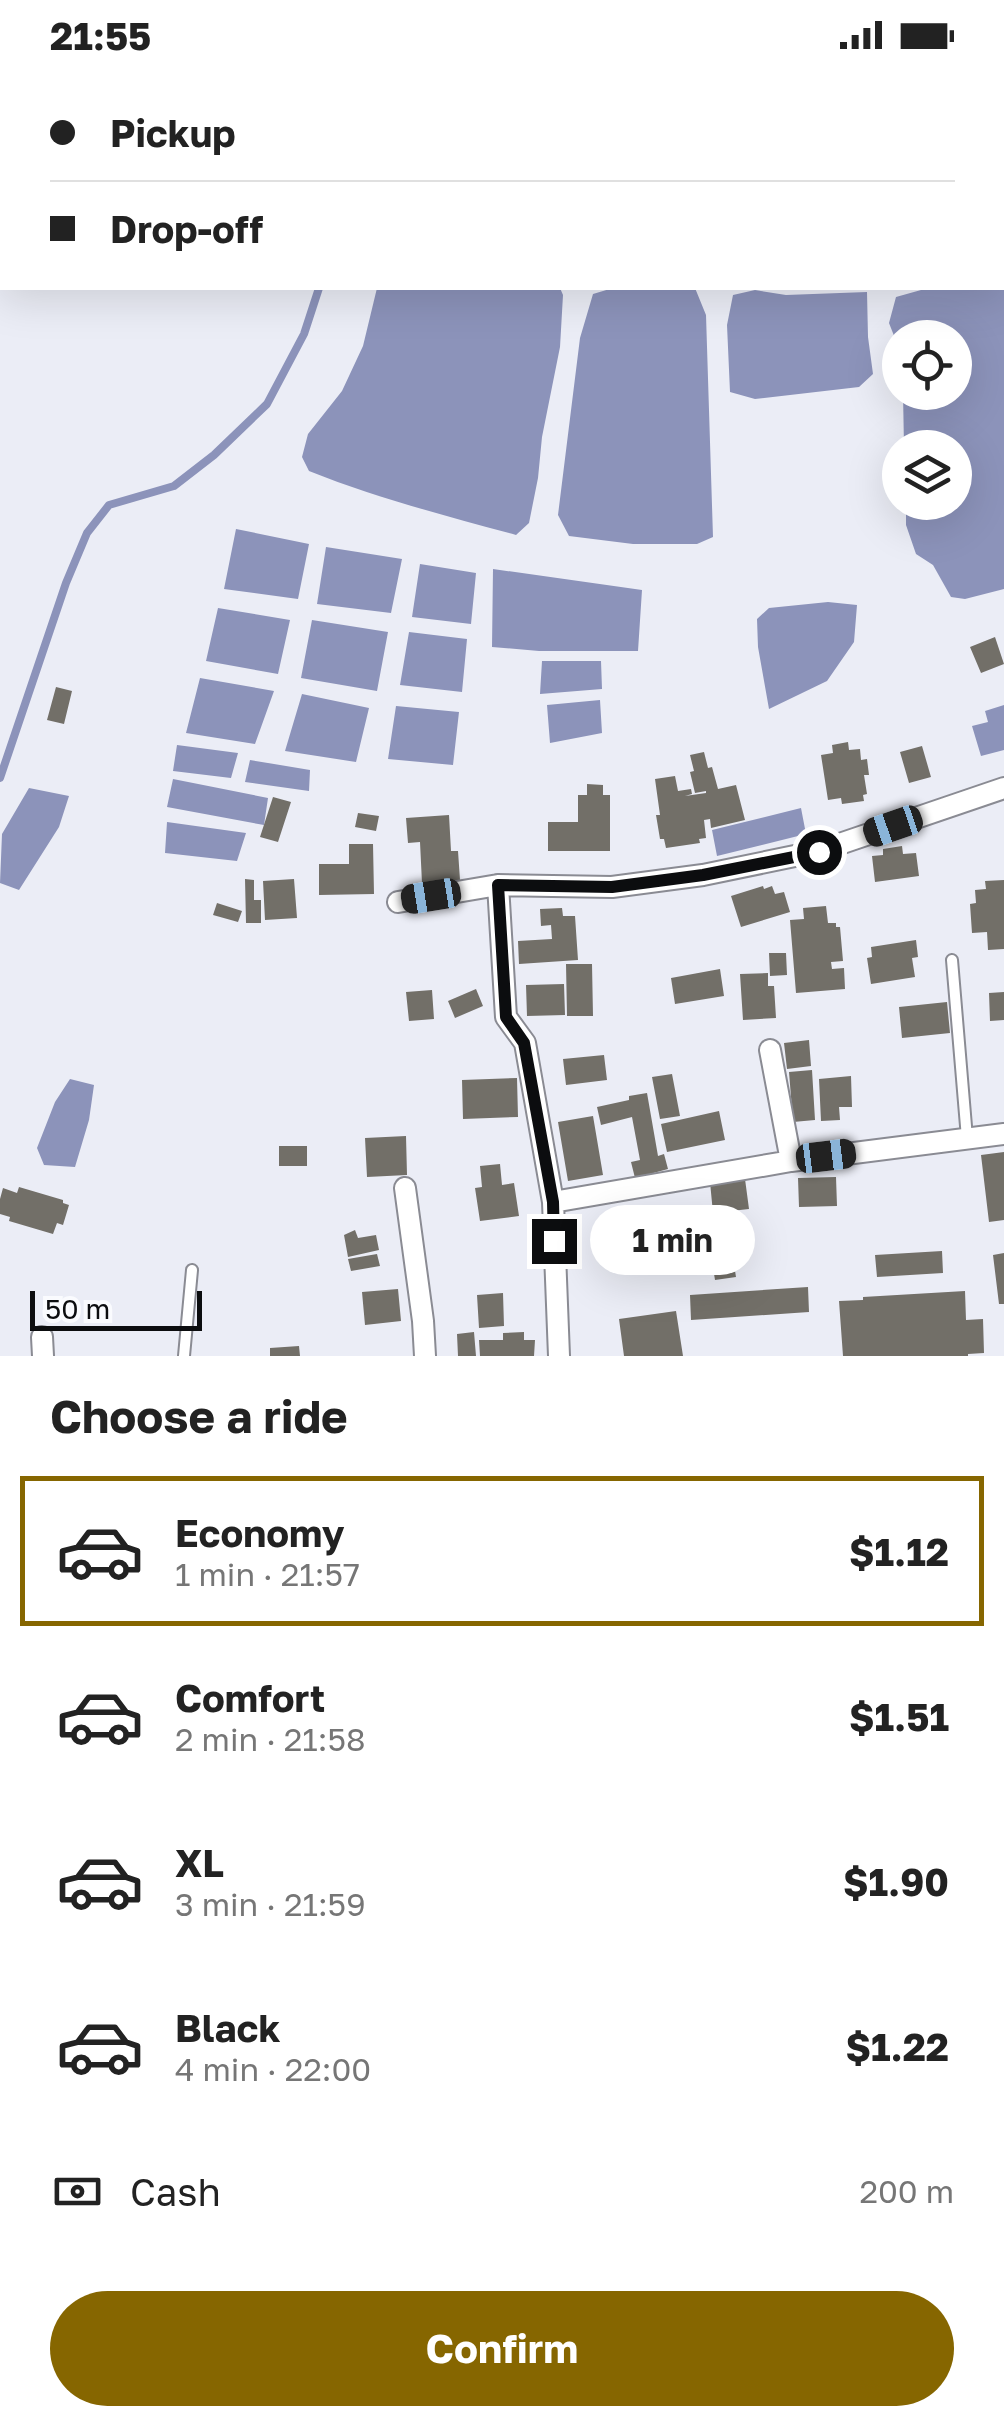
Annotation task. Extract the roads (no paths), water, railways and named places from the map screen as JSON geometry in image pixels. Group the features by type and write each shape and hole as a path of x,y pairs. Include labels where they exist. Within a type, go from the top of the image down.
{"street":[{"path":"398,902 498,885 612,887 703,875 819,852 1004,788"},
{"path":"498,885 506,1017 524,1043 553,1202 558,1356"},
{"path":"770,1050 791,1160"},
{"path":"553,1202 791,1160 1004,1134"},
{"path":"405,1188 425,1356"}],"lane":[{"path":"952,960 967,1139"},
{"path":"184,1356 192,1270"}],"water":[{"path":"377,290 561,290 560,347 538,478 529,523 516,535 386,498 309,471 302,457 308,434 342,391 363,346"},
{"path":"606,290 696,290 706,315 713,537 697,544 633,544 569,536 558,515 580,338 593,294"},
{"path":"755,290 786,295 867,292 873,374 859,387 755,399 730,392 727,325 733,295"},
{"path":"921,290 1004,290 1004,589 965,599 951,597 933,565 916,554 906,525 906,520 972,520 972,430 904,430 903,410 972,410 972,320 890,320 896,297"},
{"path":"236,529 309,544 298,599 224,589"},
{"path":"326,547 402,559 391,613 317,604"},
{"path":"420,564 476,573 471,624 412,617"},
{"path":"493,569 642,590 638,651 492,647"},
{"path":"828,602 857,605 854,642 827,681 769,709 757,619 769,608"},
{"path":"218,608 290,620 278,674 206,661"},
{"path":"312,620 388,632 377,691 301,678"},
{"path":"409,632 467,639 462,692 400,685"},
{"path":"542,661 601,661 602,689 540,694"},
{"path":"200,678 274,691 255,744 186,733"},
{"path":"302,694 369,708 356,762 285,751"},
{"path":"600,700 602,733 550,743 547,705"},
{"path":"1004,705 1004,750 981,756 972,726 988,722 985,711"},
{"path":"396,706 459,712 453,765 388,759"},
{"path":"177,745 238,753 231,778 173,771"},
{"path":"250,760 310,770 309,791 245,782"},
{"path":"173,779 268,798 264,825 167,807"},
{"path":"29,788 69,796 59,827 19,890 0,883 2,834"},
{"path":"801,808 806,834 717,856 712,830"},
{"path":"167,822 246,833 237,861 165,853"},
{"path":"70,1079 94,1085 89,1120 75,1167 44,1165 37,1148 55,1102"}],"waterway":[{"path":"0,778 66,583 87,533 109,505 174,486 214,455 267,404 304,334 318,290"}]}
